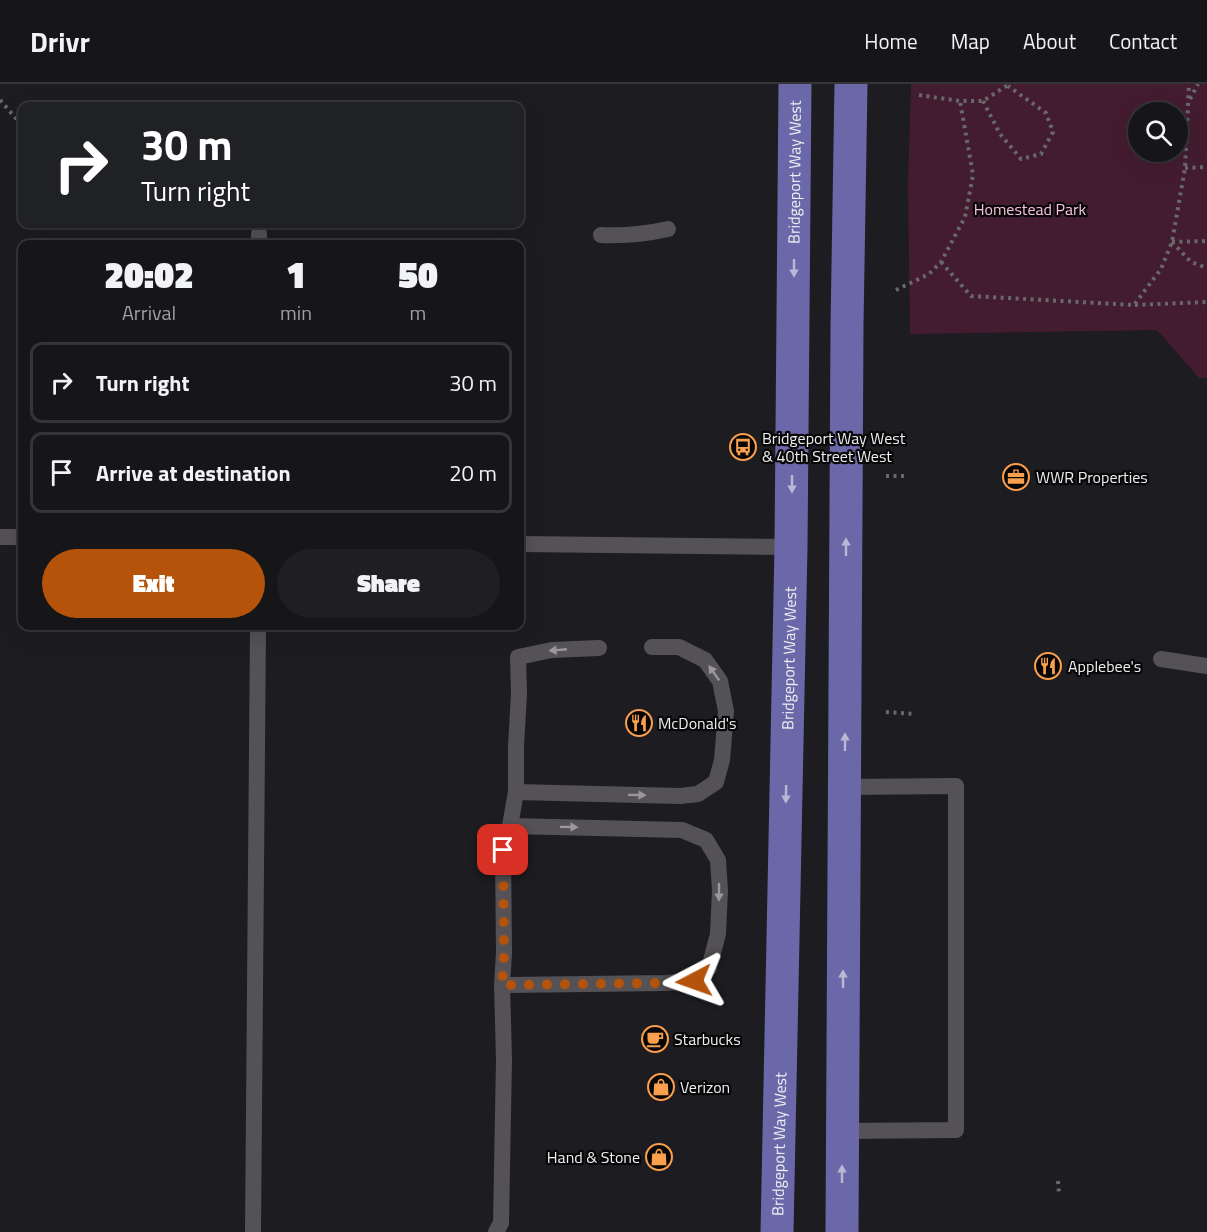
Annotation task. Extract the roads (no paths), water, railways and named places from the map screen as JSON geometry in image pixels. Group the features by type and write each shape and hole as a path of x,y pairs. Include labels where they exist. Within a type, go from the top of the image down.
{"main road":[{"name":"Bridgeport Way West","path":"777,1232 791,547 795,84"},
{"path":"842,1232 847,326 851,84"}],"lane":[{"path":"601,235 647,233 668,229"},
{"path":"0,537 18,537"},
{"path":"524,543 791,547"},
{"path":"254,1232 258,630"},
{"path":"516,792 680,796 698,794 716,782 722,760 726,711 720,681 705,660 679,647 652,647"},
{"path":"504,1229 503,850 516,792 518,657 552,650 599,648"},
{"path":"1161,659 1207,666"},
{"path":"842,1131 956,1130 956,786 844,787"},
{"path":"502,985 694,981 709,968 718,934 720,890 718,860 706,840 682,830 510,826"}],"place":[{"name":"Bridgeport Way West & 40th Street West","path":"743,447"},
{"name":"WWR Properties","path":"1016,477"},
{"name":"Applebee's","path":"1048,666"},
{"name":"McDonald's","path":"639,723"},
{"name":"Starbucks","path":"655,1039"},
{"name":"Verizon","path":"661,1087"},
{"name":"Hand & Stone","path":"659,1157"}],"park label":[{"name":"Homestead Park","path":"1030,209"}]}
